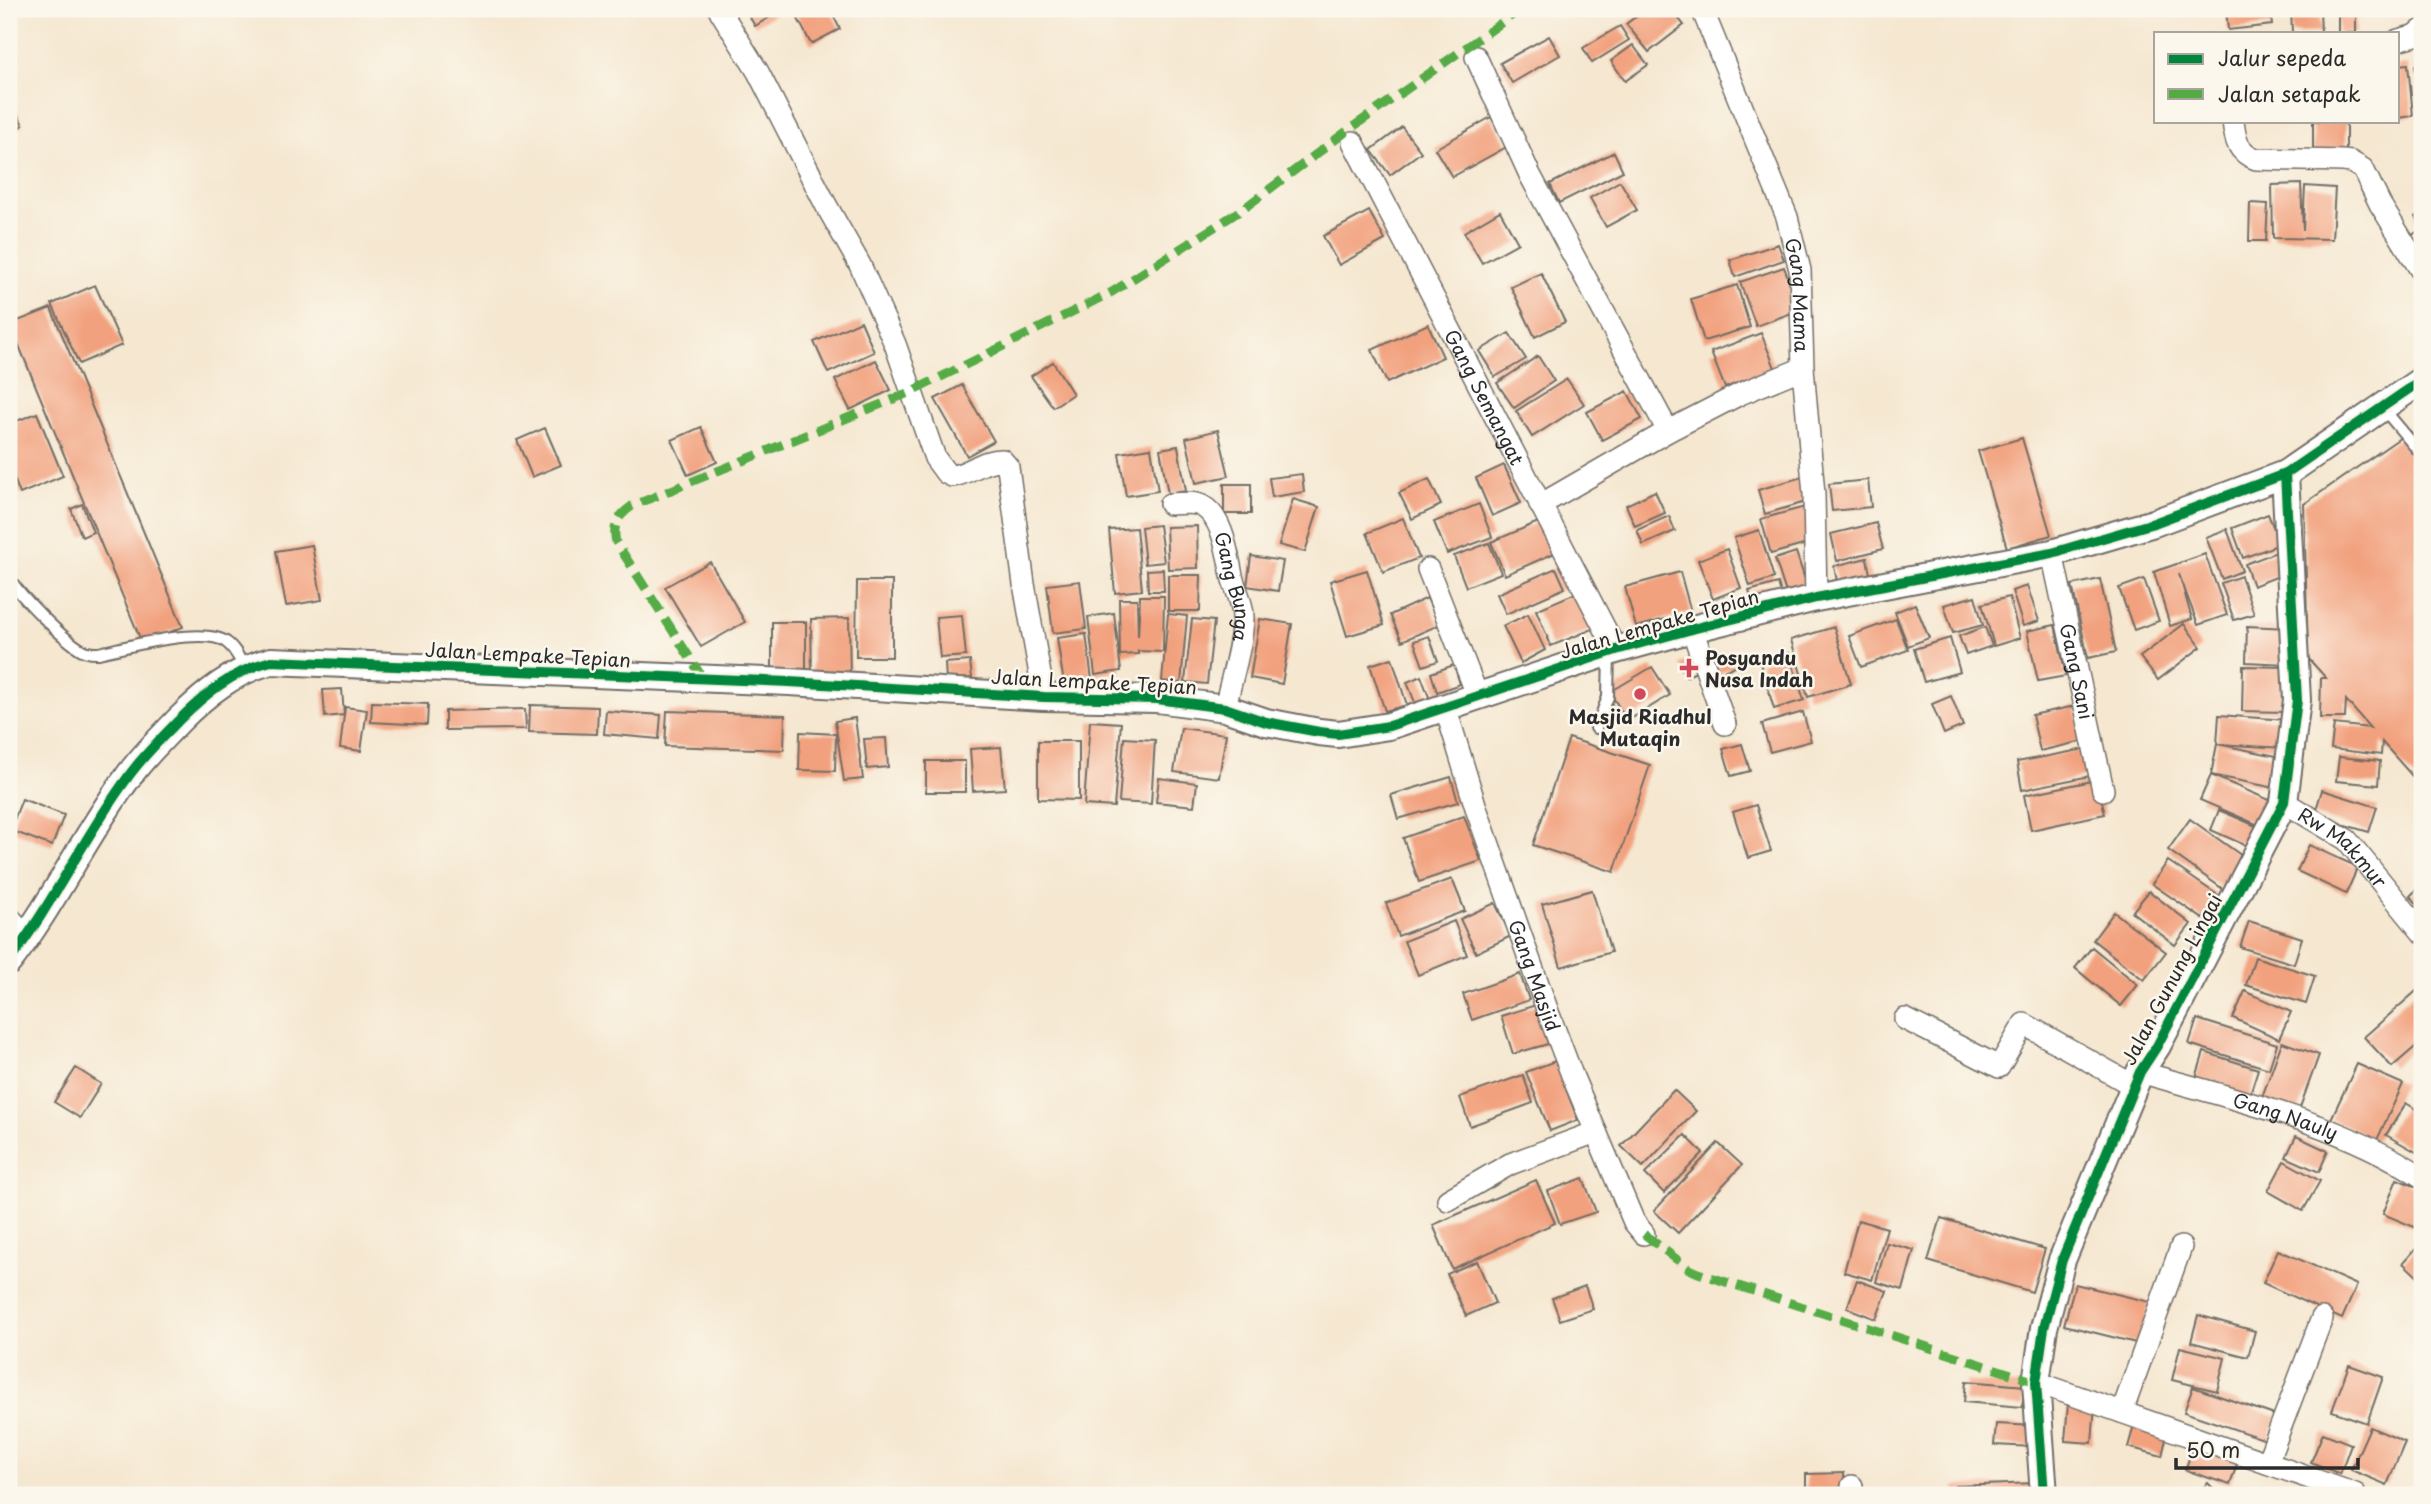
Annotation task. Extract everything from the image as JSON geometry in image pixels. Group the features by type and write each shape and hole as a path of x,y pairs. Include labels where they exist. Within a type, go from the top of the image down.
{"street":[{"path":"719,9 758,72 860,265 907,377 935,458 946,473 952,476 961,475 995,460 1002,460 1008,467 1024,584 1044,696"},
{"name":"Gang Mama","path":"1702,9 1787,217 1800,270 1803,368 1814,494 1816,598"},
{"path":"2400,39 2416,35 2422,30"},
{"path":"1476,57 1530,175 1668,431"},
{"path":"2232,122 2238,147 2245,155 2256,159 2343,161 2363,169 2380,205 2422,272"},
{"name":"Gang Semangat","path":"1353,142 1613,652"},
{"path":"1540,505 1668,431 1740,394 1803,368"},
{"name":"Jalan Lempake Tepian","path":"9,961 27,937 129,775 200,700 236,673 271,661 1157,699 1225,708 1266,722 1338,734 1389,726 1613,652 1692,629 1816,598 2052,553 2154,523 2285,474 2422,380"},
{"name":"Jalan Gunung Lingai","path":"2044,1495 2036,1382 2044,1328 2062,1260 2137,1079 2157,1046 2284,802 2297,700 2285,474"},
{"name":"Gang Bunga","path":"1170,504 1193,503 1205,508 1212,514 1223,536 1243,616 1225,708"},
{"name":"Gang Sani","path":"2052,553 2103,790"},
{"path":"1428,569 1478,696"},
{"path":"1692,629 1725,724"},
{"name":"Gang Masjid","path":"1445,706 1513,919 1558,1041 1634,1222 1644,1234"},
{"name":"Rw Makmur","path":"2284,802 2347,840 2422,932"},
{"path":"9,917 27,937"},
{"name":"Gang Nauly","path":"1905,1019 1999,1067 2024,1024 2137,1079 2293,1118 2388,1157 2422,1177"},
{"path":"1448,1200 1510,1164 1596,1132"},
{"path":"2122,1412 2182,1247"},
{"path":"2267,1463 2322,1318"},
{"path":"2036,1382 2355,1494"}],"lane":[{"path":"2382,407 2422,455"},
{"path":"9,578 40,614 80,649 89,653 171,638 218,638 230,645 245,669"},
{"path":"1596,728 1608,696 1613,652"}],"building":[{"path":"745,9 783,9 755,26"},
{"path":"830,9 840,29 811,44 794,11"},
{"path":"1646,9 1671,9 1684,25 1649,52 1626,24"},
{"path":"2226,9 2270,9 2272,25 2228,30"},
{"path":"2291,9 2320,9 2321,32 2292,32"},
{"path":"2338,15 2356,15 2356,32 2338,32"},
{"path":"1620,26 1629,40 1592,63 1583,48"},
{"path":"1549,36 1560,55 1512,83 1500,63"},
{"path":"1633,45 1648,65 1625,81 1611,61"},
{"path":"2408,64 2413,116 2400,118 2400,65"},
{"path":"2422,64 2422,111 2421,111 2415,65"},
{"path":"9,98 23,125 9,133"},
{"path":"1491,117 1508,146 1452,177 1435,149"},
{"path":"2313,122 2346,122 2346,159 2313,159"},
{"path":"1402,127 1421,152 1390,175 1371,150"},
{"path":"1614,152 1623,171 1559,203 1550,184"},
{"path":"1620,181 1637,210 1606,227 1590,198"},
{"path":"2301,184 2303,230 2305,186 2335,188 2332,239 2273,238 2272,185"},
{"path":"2250,203 2268,204 2266,241 2249,241"},
{"path":"1369,211 1385,240 1339,265 1323,236"},
{"path":"1500,211 1518,243 1482,263 1464,232"},
{"path":"2422,211 2422,227 2415,217"},
{"path":"2422,228 2422,260 2407,239"},
{"path":"1778,244 1784,260 1735,277 1730,260"},
{"path":"1784,267 1800,310 1756,326 1740,282"},
{"path":"1541,273 1565,322 1535,337 1511,287"},
{"path":"95,285 122,345 79,364 52,304"},
{"path":"1737,285 1750,327 1704,341 1691,299"},
{"path":"51,308 183,627 142,643 10,324"},
{"path":"861,321 874,352 828,373 814,342"},
{"path":"1428,324 1443,357 1387,383 1372,350"},
{"path":"1509,333 1526,359 1495,377 1479,351"},
{"path":"1761,333 1775,368 1725,388 1711,352"},
{"path":"1538,356 1554,381 1514,408 1497,383"},
{"path":"876,360 891,390 850,410 835,380"},
{"path":"1053,362 1073,394 1053,407 1031,376"},
{"path":"1567,379 1584,404 1532,437 1516,411"},
{"path":"962,385 994,441 967,456 935,399"},
{"path":"1627,391 1642,419 1602,440 1587,412"},
{"path":"37,413 63,476 20,494 9,465 9,424"},
{"path":"701,427 717,462 688,475 672,440"},
{"path":"545,428 561,465 532,477 517,440"},
{"path":"1218,430 1229,476 1196,483 1186,438"},
{"path":"2410,431 2422,444 2422,787 2382,742 2381,755 2331,749 2334,724 2370,728 2346,700 2345,718 2320,718 2321,678 2326,678 2308,658 2304,504"},
{"path":"2022,438 2051,535 2007,548 1978,451"},
{"path":"1178,446 1186,491 1168,494 1160,449"},
{"path":"1151,448 1158,491 1126,496 1119,453"},
{"path":"1504,465 1521,503 1492,516 1476,478"},
{"path":"1302,474 1304,492 1272,497 1269,478"},
{"path":"1802,477 1809,501 1765,514 1758,490"},
{"path":"1429,479 1441,505 1412,519 1399,493"},
{"path":"1868,480 1871,507 1832,511 1829,484"},
{"path":"1224,484 1251,484 1251,514 1224,514"},
{"path":"1655,491 1665,513 1635,526 1626,505"},
{"path":"1293,499 1319,507 1305,552 1279,545"},
{"path":"82,504 93,532 82,537 71,509"},
{"path":"1479,504 1492,537 1447,554 1434,522"},
{"path":"1805,507 1814,542 1771,554 1761,519"},
{"path":"2268,514 2280,544 2243,558 2232,528"},
{"path":"1669,516 1675,531 1643,545 1637,530"},
{"path":"1403,518 1419,558 1383,572 1367,533"},
{"path":"1543,520 1557,552 1505,575 1491,542"},
{"path":"1876,523 1883,549 1837,561 1831,534"},
{"path":"1159,525 1164,562 1145,564 1141,527"},
{"path":"1197,526 1198,568 1168,569 1166,527"},
{"path":"1136,528 1142,590 1115,593 1109,530"},
{"path":"2227,529 2242,571 2222,579 2206,537"},
{"path":"1759,530 1774,578 1750,586 1734,538"},
{"path":"1489,543 1501,573 1466,587 1454,556"},
{"path":"312,545 322,600 286,606 276,551"},
{"path":"1727,549 1741,588 1713,599 1698,560"},
{"path":"2279,551 2287,573 2253,586 2245,564"},
{"path":"1796,552 1810,595 1789,602 1775,559"},
{"path":"2205,554 2227,615 2198,625 2179,574 2192,619 2170,626 2154,572"},
{"path":"1251,556 1283,561 1278,591 1247,586"},
{"path":"1867,558 1872,585 1839,592 1834,566"},
{"path":"710,562 745,622 701,647 665,587"},
{"path":"1556,568 1565,588 1506,614 1497,594"},
{"path":"1163,569 1164,591 1148,591 1147,570"},
{"path":"1367,570 1384,625 1347,636 1330,581"},
{"path":"1680,572 1691,612 1636,627 1625,587"},
{"path":"1168,575 1201,575 1200,611 1168,611"},
{"path":"2241,576 2254,614 2234,620 2221,583"},
{"path":"2100,579 2116,652 2088,658 2072,585"},
{"path":"2144,579 2159,621 2134,630 2119,588"},
{"path":"857,581 892,581 892,657 856,657"},
{"path":"1080,581 1086,629 1053,633 1047,585"},
{"path":"1778,583 1784,603 1755,611 1749,591"},
{"path":"2027,586 2039,621 2023,626 2012,591"},
{"path":"1578,592 1593,629 1551,646 1536,610"},
{"path":"1140,596 1164,596 1163,652 1138,651 1138,654 1120,655 1119,599 1137,599 1138,636"},
{"path":"1975,596 1983,625 1953,633 1944,605"},
{"path":"2009,597 2020,638 1994,646 1982,604"},
{"path":"1427,598 1439,625 1402,641 1390,615"},
{"path":"1915,604 1929,638 1908,646 1895,612"},
{"path":"1114,613 1121,671 1095,675 1088,617"},
{"path":"1168,614 1187,616 1181,683 1162,681"},
{"path":"1528,614 1545,650 1521,663 1503,626"},
{"path":"962,615 966,656 940,658 936,617"},
{"path":"849,618 850,678 812,678 811,619"},
{"path":"1192,619 1214,621 1207,684 1185,682"},
{"path":"1260,619 1292,624 1282,684 1250,678"},
{"path":"1896,619 1908,650 1861,667 1849,636"},
{"path":"772,622 806,622 806,672 772,672"},
{"path":"2184,624 2201,647 2158,680 2140,657"},
{"path":"2055,625 2066,676 2038,681 2027,631"},
{"path":"2247,626 2288,628 2287,664 2246,662"},
{"path":"1834,627 1851,684 1808,697 1791,640"},
{"path":"1985,627 1992,646 1966,655 1959,636"},
{"path":"1086,634 1092,680 1064,684 1057,638"},
{"path":"1429,636 1438,661 1423,666 1414,641"},
{"path":"1950,638 1960,672 1924,682 1914,649"},
{"path":"1731,652 1737,665 1720,673 1714,660"},
{"path":"1789,653 1804,700 1774,709 1760,662"},
{"path":"1392,658 1407,705 1385,711 1370,665"},
{"name":"Posyandu Nusa Indah","path":"1692,659 1698,671 1686,677 1680,664"},
{"path":"970,661 972,678 946,680 945,663"},
{"path":"1454,665 1460,684 1437,692 1431,673"},
{"path":"2243,666 2285,667 2284,712 2242,711"},
{"name":"Masjid Riadhul Mutaqin","path":"1652,667 1670,695 1627,721 1610,692"},
{"path":"1421,676 1432,705 1418,710 1407,682"},
{"path":"342,689 344,715 325,717 323,690"},
{"path":"1951,696 1963,726 1944,734 1932,704"},
{"path":"372,702 428,704 427,725 371,722"},
{"path":"530,705 598,707 597,734 529,732"},
{"path":"2075,706 2083,741 2040,751 2032,715"},
{"path":"345,707 367,710 361,751 340,748"},
{"path":"525,709 526,729 445,730 445,711"},
{"path":"606,711 661,715 659,739 604,734"},
{"path":"667,711 785,715 784,750 665,746"},
{"path":"1803,712 1811,741 1770,752 1762,724"},
{"path":"2219,715 2286,720 2284,748 2217,744"},
{"path":"855,718 863,779 844,781 835,721"},
{"path":"1090,721 1121,723 1114,807 1084,805"},
{"path":"1181,728 1226,734 1219,778 1174,772"},
{"path":"800,732 836,734 835,771 799,770"},
{"path":"886,738 888,767 867,769 864,739"},
{"path":"1124,738 1155,740 1151,804 1119,802"},
{"path":"1569,738 1650,765 1614,872 1533,845"},
{"path":"1038,741 1079,741 1079,800 1038,799"},
{"path":"1742,744 1750,771 1731,776 1723,749"},
{"path":"2217,744 2286,758 2280,789 2211,775"},
{"path":"1001,747 1005,789 973,791 970,749"},
{"path":"2085,749 2090,776 2022,790 2017,762"},
{"path":"2339,757 2380,761 2378,785 2336,781"},
{"path":"926,761 965,761 965,792 926,792"},
{"path":"2211,775 2274,802 2263,827 2200,800"},
{"path":"1451,777 1458,802 1398,819 1391,795"},
{"path":"1159,778 1197,783 1194,806 1156,802"},
{"path":"2097,780 2105,814 2031,830 2024,795"},
{"path":"2322,790 2377,807 2369,832 2314,816"},
{"path":"22,799 64,815 52,846 10,830"},
{"path":"1756,805 1771,851 1748,858 1733,812"},
{"path":"2219,810 2256,826 2247,846 2211,830"},
{"path":"1464,816 1481,861 1419,882 1403,838"},
{"path":"2190,819 2245,858 2223,889 2168,850"},
{"path":"2309,845 2358,867 2346,894 2297,871"},
{"path":"2168,861 2219,896 2203,919 2152,884"},
{"path":"1452,879 1465,911 1398,936 1386,903"},
{"path":"2422,884 2422,909 2410,896"},
{"path":"1592,890 1611,952 1561,967 1542,904"},
{"path":"2149,891 2191,924 2175,945 2132,912"},
{"path":"1495,903 1511,936 1476,953 1460,919"},
{"path":"2114,912 2166,952 2144,980 2093,940"},
{"path":"1454,921 1467,955 1418,975 1404,941"},
{"path":"2249,921 2302,938 2294,964 2240,947"},
{"path":"2092,947 2138,985 2121,1006 2075,968"},
{"path":"2255,957 2315,976 2306,1004 2246,985"},
{"path":"1520,974 1529,1000 1472,1020 1463,994"},
{"path":"2422,986 2422,1041 2392,1067 2364,1037"},
{"path":"2245,991 2291,1012 2279,1039 2233,1018"},
{"path":"1536,1005 1548,1044 1513,1054 1501,1016"},
{"path":"2197,1019 2277,1044 2269,1069 2189,1044"},
{"path":"2282,1042 2319,1055 2298,1113 2261,1100"},
{"path":"2204,1052 2258,1069 2249,1097 2195,1081"},
{"path":"1555,1061 1578,1120 1550,1131 1526,1072"},
{"path":"2357,1064 2403,1084 2377,1140 2331,1119"},
{"path":"76,1068 101,1084 80,1118 54,1102"},
{"path":"1523,1075 1533,1103 1470,1126 1460,1097"},
{"path":"1674,1090 1696,1111 1643,1167 1621,1146"},
{"path":"2406,1103 2422,1113 2422,1146 2418,1153 2386,1135"},
{"path":"1685,1135 1703,1153 1664,1193 1645,1174"},
{"path":"2296,1136 2328,1151 2319,1172 2286,1157"},
{"path":"1718,1143 1742,1165 1678,1233 1654,1211"},
{"path":"2284,1161 2320,1181 2303,1211 2268,1191"},
{"path":"1583,1178 1596,1212 1560,1224 1548,1191"},
{"path":"2397,1179 2422,1189 2422,1222 2419,1229 2383,1214"},
{"path":"1536,1180 1555,1223 1452,1269 1433,1225"},
{"path":"1941,1218 2045,1249 2032,1292 1928,1261"},
{"path":"1858,1220 1887,1228 1872,1280 1844,1272"},
{"path":"2422,1242 2422,1281 2403,1263"},
{"path":"1887,1243 1914,1250 1903,1290 1876,1282"},
{"path":"2278,1250 2357,1285 2342,1319 2263,1283"},
{"path":"1477,1261 1495,1303 1466,1316 1447,1274"},
{"path":"1857,1280 1887,1291 1876,1319 1847,1308"},
{"path":"2075,1284 2150,1302 2140,1344 2064,1325"},
{"path":"1585,1286 1593,1309 1560,1320 1552,1298"},
{"path":"2198,1315 2255,1331 2248,1357 2191,1342"},
{"path":"2180,1347 2225,1358 2217,1391 2172,1380"},
{"path":"2349,1365 2383,1377 2367,1423 2332,1411"},
{"path":"1966,1381 2025,1386 2022,1407 1964,1402"},
{"path":"2193,1387 2277,1416 2269,1441 2184,1412"},
{"path":"2068,1403 2095,1405 2092,1443 2065,1441"},
{"path":"2135,1422 2168,1430 2162,1456 2128,1447"},
{"path":"1996,1424 2036,1426 2034,1447 1994,1445"},
{"path":"2370,1427 2405,1442 2387,1485 2351,1470"},
{"path":"2323,1433 2351,1444 2340,1474 2311,1462"},
{"path":"2195,1443 2239,1458 2230,1485 2185,1470"},
{"path":"1844,1473 1845,1495 1806,1495 1806,1474"},
{"path":"2036,1483 2036,1495 1955,1495 1955,1486"},
{"path":"2208,1483 2219,1495 2196,1495"}],"marked path":[{"path":"704,680 616,542 616,526 627,510 911,392 1112,292 1243,209 1347,131 1521,9"},
{"path":"1644,1234 1698,1273 2036,1382"}],"cycle path":[{"path":"9,961 112,799 145,755 209,693 232,677 271,661 789,682 1044,697 1157,699 1225,708 1266,722 1338,734 1389,726 1616,650 1692,629 1816,598 2052,553 2154,523 2285,474 2422,380"},
{"path":"2044,1495 2036,1382 2044,1328 2062,1260 2140,1072 2157,1046 2284,802 2297,700 2285,474"}],"place":[{"name":"Posyandu Nusa Indah","path":"1689,668"},
{"name":"Masjid Riadhul Mutaqin","path":"1640,694"}]}
